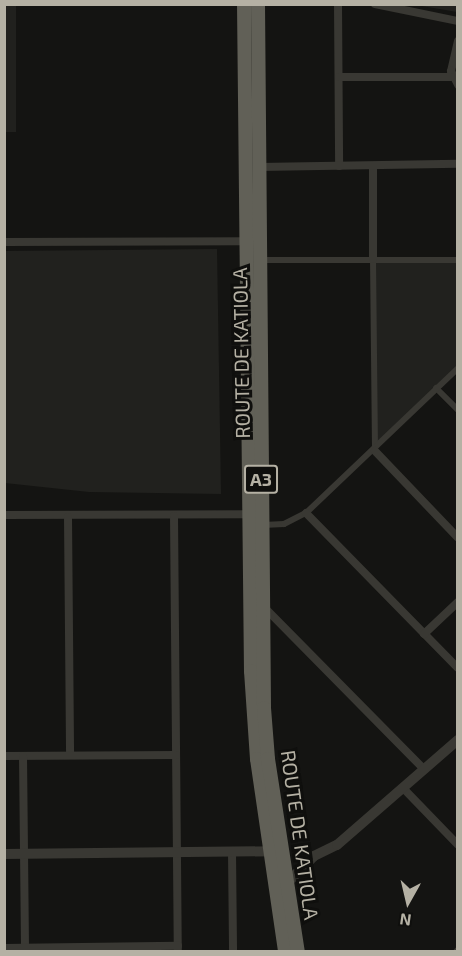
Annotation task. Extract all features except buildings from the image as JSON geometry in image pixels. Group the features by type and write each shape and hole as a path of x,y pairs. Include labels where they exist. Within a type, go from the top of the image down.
{"highway":[{"name":"ROUTE DE KATIOLA","path":"244,4 252,698 276,851 287,883 298,951"},
{"name":"ROUTE DE KATIOLA","path":"258,4 263,606 268,759 285,951"}],"street":[{"path":"338,4 339,166"},
{"path":"375,4 458,21"},
{"path":"451,77 458,41"},
{"path":"339,77 451,77 458,85"},
{"path":"259,167 458,164"},
{"path":"373,166 375,451 458,538"},
{"path":"4,242 246,241"},
{"path":"259,260 458,260"},
{"path":"262,525 284,524 306,513 375,451 458,368"},
{"path":"436,388 458,410"},
{"path":"306,513 458,668"},
{"path":"4,515 68,517 249,514"},
{"path":"4,948 178,949 174,516"},
{"path":"68,517 70,755"},
{"path":"424,634 458,602"},
{"path":"263,606 424,769"},
{"path":"287,883 314,856 337,845 458,740"},
{"path":"4,756 176,754"},
{"path":"23,756 25,949"},
{"path":"403,788 458,845"},
{"path":"4,854 276,851"},
{"path":"232,852 233,951"}],"shaded area":[{"path":"5,5 16,5 16,132 5,132"},
{"path":"416,5 457,5 457,12"},
{"path":"217,249 221,494 89,492 5,483 5,251"},
{"path":"373,259 458,260 457,369 375,451"}]}
